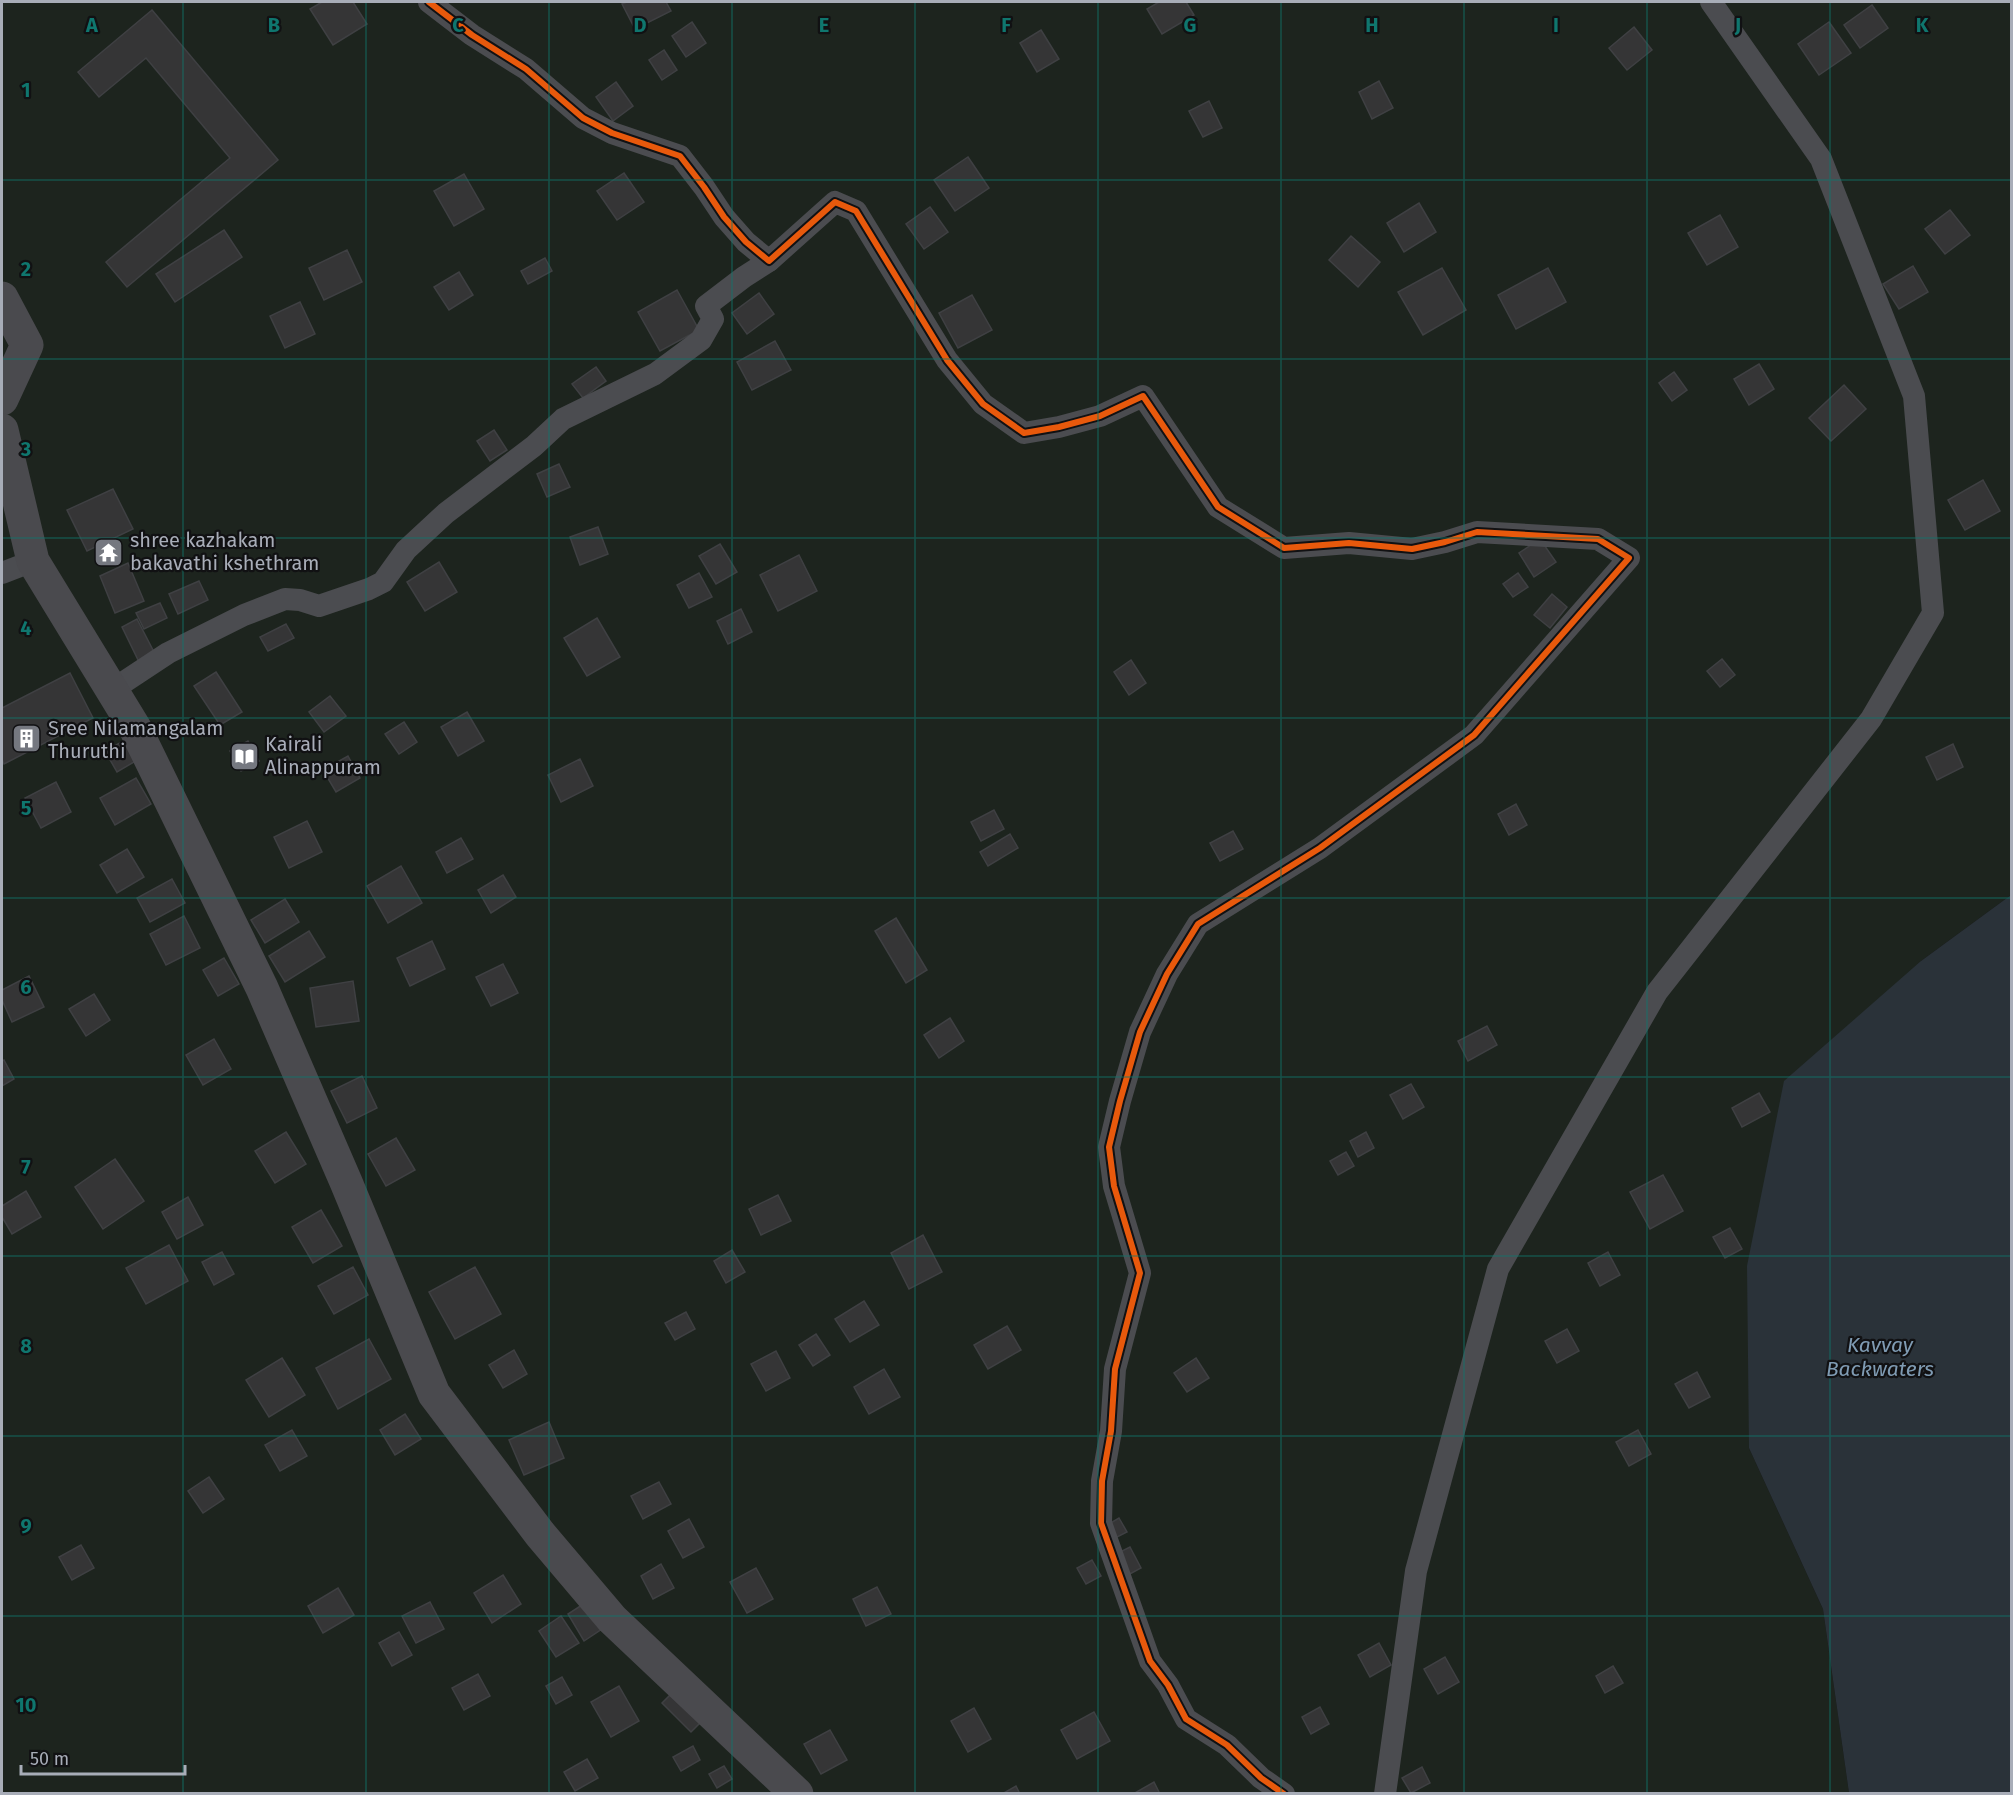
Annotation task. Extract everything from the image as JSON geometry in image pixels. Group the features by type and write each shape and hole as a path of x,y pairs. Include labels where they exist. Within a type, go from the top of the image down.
{"main road":[{"path":"2,298 27,345 2,399"},
{"path":"2,430 33,561 135,728 262,987 434,1394 540,1534 612,1619 797,1794"}],"street":[{"path":"429,2 472,35 526,69 583,118 612,133 680,156 705,187 724,217 746,242 770,261"},
{"path":"1385,1794 1416,1571 1498,1269 1657,992 1871,720 1933,613 1914,396 1821,159 1711,2"},
{"path":"112,690 168,653 244,615 285,599 300,600 319,606 383,582 406,550 446,513 534,446 562,419 654,374 702,340 713,319 706,306 744,277 770,261 835,202 856,211 947,360 983,404 1024,433 1100,416 1143,396 1218,507 1284,548 1349,543 1412,549 1477,532 1599,538 1629,558 1474,735 1320,848 1198,924 1167,974 1140,1032 1120,1101 1109,1147 1114,1186 1140,1273 1115,1369 1111,1431 1102,1481 1101,1523 1150,1661 1168,1685 1186,1719 1227,1745 1261,1778 1284,1794"},
{"path":"2,573 33,561"}],"shaded area":[{"path":"2,2 2011,2 2011,895 1921,961 1749,1448 1823,1609 1849,1793 2,1794"}],"water":[{"name":"Kavvay Backwaters","path":"2011,895 2011,1793 1849,1793 1823,1609 1749,1448 1747,1266 1784,1081 1921,961"}],"building":[{"path":"322,2 353,2 367,24 333,45 310,9"},
{"path":"666,2 671,11 635,29 622,4"},
{"path":"1159,2 1186,2 1194,15 1162,34 1147,9"},
{"path":"1872,5 1888,28 1860,48 1844,25"},
{"path":"152,10 278,160 127,287 106,262 230,158 146,58 99,97 78,72"},
{"path":"692,22 706,43 686,57 672,36"},
{"path":"1829,22 1851,53 1819,75 1798,44"},
{"path":"1634,27 1652,50 1627,70 1609,48"},
{"path":"1041,30 1059,59 1037,72 1020,43"},
{"path":"664,50 677,70 662,80 649,60"},
{"path":"1379,81 1393,108 1372,119 1359,92"},
{"path":"616,82 633,106 613,121 596,97"},
{"path":"1209,101 1222,128 1203,137 1189,111"},
{"path":"968,157 989,188 955,211 934,180"},
{"path":"624,173 644,202 617,220 597,191"},
{"path":"464,174 484,209 454,226 434,191"},
{"path":"1419,203 1436,232 1404,252 1387,223"},
{"path":"930,207 948,232 924,249 906,224"},
{"path":"1950,210 1970,235 1945,254 1925,229"},
{"path":"1720,215 1738,247 1707,265 1688,233"},
{"path":"224,230 242,257 175,302 156,274"},
{"path":"1351,236 1380,262 1358,287 1329,260"},
{"path":"347,250 362,282 324,300 309,268"},
{"path":"545,258 552,271 528,284 521,271"},
{"path":"1913,266 1928,292 1899,309 1883,284"},
{"path":"1442,268 1466,310 1423,335 1398,292"},
{"path":"1548,268 1566,302 1516,329 1498,295"},
{"path":"459,272 473,295 449,310 434,287"},
{"path":"677,290 699,330 660,351 638,312"},
{"path":"759,293 774,314 747,334 732,313"},
{"path":"972,295 992,330 958,348 939,313"},
{"path":"300,302 315,334 285,348 270,316"},
{"path":"775,341 791,370 752,390 737,362"},
{"path":"1759,364 1774,389 1749,405 1734,379"},
{"path":"596,367 606,381 583,398 572,384"},
{"path":"1674,372 1687,390 1672,401 1659,383"},
{"path":"1844,385 1866,409 1831,441 1809,418"},
{"path":"494,430 507,450 490,461 477,441"},
{"path":"559,464 570,487 547,497 537,474"},
{"path":"1983,480 2000,511 1965,530 1948,500"},
{"path":"113,489 133,529 87,551 67,510"},
{"path":"598,527 608,554 580,565 570,537"},
{"path":"1540,539 1556,562 1534,577 1519,553"},
{"path":"720,544 737,572 716,584 699,556"},
{"path":"799,555 817,591 778,611 760,575"},
{"path":"439,562 457,592 425,611 407,582"},
{"path":"128,563 144,601 115,613 100,576"},
{"path":"699,573 712,597 689,608 677,585"},
{"path":"1518,573 1528,587 1513,597 1503,584"},
{"path":"199,581 208,600 178,614 169,594"},
{"path":"1552,594 1567,607 1550,628 1534,615"},
{"path":"160,603 167,618 144,629 136,613"},
{"path":"741,609 752,632 728,644 717,621"},
{"path":"597,618 620,657 587,676 564,638"},
{"path":"137,619 156,656 140,664 122,627"},
{"path":"286,624 294,638 268,651 260,637"},
{"path":"1722,659 1735,675 1720,687 1707,671"},
{"path":"1131,660 1146,683 1129,695 1114,672"},
{"path":"216,672 242,712 220,725 194,686"},
{"name":"Sree Nilamangalam Thuruthi","path":"70,673 93,718 4,764 2,759 2,708"},
{"path":"330,696 346,716 324,732 309,712"},
{"path":"467,712 484,741 458,756 441,727"},
{"path":"404,722 417,742 399,754 385,734"},
{"path":"127,739 139,759 117,772 105,751"},
{"name":"Kairali Alinappuram","path":"248,741 259,761 241,771 230,751"},
{"path":"1953,744 1963,767 1937,780 1926,757"},
{"path":"348,756 360,778 336,792 323,770"},
{"path":"580,759 593,786 561,802 548,775"},
{"path":"136,778 151,804 115,825 100,798"},
{"path":"56,782 71,812 41,828 25,798"},
{"path":"1516,804 1527,825 1509,835 1498,814"},
{"path":"994,810 1004,829 981,841 971,822"},
{"path":"307,821 322,852 289,868 274,837"},
{"path":"1233,831 1243,849 1220,861 1210,843"},
{"path":"1010,834 1018,848 988,866 980,852"},
{"path":"461,838 473,859 447,873 436,852"},
{"path":"127,849 144,877 117,893 100,865"},
{"path":"401,866 422,903 388,923 367,886"},
{"path":"503,875 516,897 491,913 478,890"},
{"path":"172,879 185,903 150,922 137,898"},
{"path":"285,899 299,922 265,943 251,920"},
{"path":"184,916 200,948 166,965 150,934"},
{"path":"896,918 927,970 906,983 875,931"},
{"path":"309,931 325,957 285,982 269,956"},
{"path":"432,941 445,969 410,986 397,958"},
{"path":"224,958 239,984 218,996 203,970"},
{"path":"503,964 518,993 491,1006 476,977"},
{"path":"29,976 44,1007 12,1022 2,1000 2,990"},
{"path":"353,981 359,1021 316,1027 310,988"},
{"path":"94,994 110,1020 86,1036 69,1009"},
{"path":"950,1018 964,1041 939,1058 924,1035"},
{"path":"1487,1026 1497,1045 1468,1061 1458,1041"},
{"path":"214,1039 231,1069 203,1085 186,1055"},
{"path":"4,1060 14,1079 2,1086 2,1061"},
{"path":"362,1076 377,1108 347,1123 331,1091"},
{"path":"1411,1084 1424,1107 1403,1119 1390,1095"},
{"path":"1759,1093 1770,1112 1742,1127 1732,1108"},
{"path":"286,1132 306,1164 275,1183 255,1151"},
{"path":"1366,1132 1374,1148 1358,1157 1350,1141"},
{"path":"396,1138 415,1170 386,1186 368,1154"},
{"path":"1346,1152 1354,1166 1338,1175 1330,1161"},
{"path":"115,1159 144,1201 103,1229 75,1187"},
{"path":"1663,1175 1683,1211 1650,1229 1630,1192"},
{"path":"26,1191 41,1217 12,1234 2,1217 2,1206"},
{"path":"778,1195 791,1221 761,1235 749,1209"},
{"path":"188,1197 203,1225 177,1239 162,1212"},
{"path":"321,1210 342,1246 313,1263 292,1227"},
{"path":"1730,1228 1742,1249 1725,1258 1713,1237"},
{"path":"923,1235 942,1272 909,1289 891,1253"},
{"path":"169,1245 188,1281 146,1304 126,1268"},
{"path":"732,1250 745,1272 726,1283 714,1261"},
{"path":"222,1252 234,1274 214,1285 202,1262"},
{"path":"1608,1252 1620,1275 1600,1286 1588,1263"},
{"path":"353,1267 368,1295 334,1314 318,1286"},
{"path":"475,1267 501,1314 455,1339 429,1292"},
{"path":"864,1301 879,1325 850,1342 835,1319"},
{"path":"686,1312 695,1329 675,1340 665,1323"},
{"path":"1007,1326 1021,1350 988,1369 974,1345"},
{"path":"1567,1329 1579,1351 1557,1363 1545,1341"},
{"path":"816,1334 830,1355 813,1366 799,1345"},
{"path":"369,1339 391,1379 338,1409 316,1368"},
{"path":"514,1350 527,1374 503,1388 489,1365"},
{"path":"776,1351 790,1378 766,1391 751,1364"},
{"path":"282,1358 305,1395 269,1417 246,1380"},
{"path":"1196,1358 1209,1378 1187,1392 1174,1373"},
{"path":"884,1369 900,1397 869,1414 854,1387"},
{"path":"1697,1372 1710,1397 1689,1408 1675,1384"},
{"path":"405,1414 421,1439 395,1455 380,1430"},
{"path":"549,1422 564,1458 524,1475 509,1440"},
{"path":"292,1430 307,1456 280,1471 265,1445"},
{"path":"1638,1430 1651,1454 1629,1466 1616,1442"},
{"path":"209,1477 224,1499 203,1513 188,1491"},
{"path":"659,1482 671,1504 643,1519 631,1496"},
{"path":"1119,1518 1127,1532 1115,1538 1107,1525"},
{"path":"689,1519 704,1547 683,1558 668,1531"},
{"path":"81,1545 94,1568 72,1580 59,1557"},
{"path":"1130,1547 1141,1568 1128,1575 1116,1554"},
{"path":"1092,1560 1101,1576 1086,1584 1077,1568"},
{"path":"661,1564 674,1588 653,1599 641,1576"},
{"path":"756,1568 773,1599 747,1613 730,1582"},
{"path":"503,1575 521,1604 492,1623 474,1593"},
{"path":"877,1587 891,1614 866,1626 853,1599"},
{"path":"338,1588 354,1615 323,1633 308,1606"},
{"path":"588,1601 605,1627 584,1641 568,1614"},
{"path":"430,1602 444,1629 416,1643 402,1616"},
{"path":"561,1616 579,1643 556,1657 539,1631"},
{"path":"399,1632 412,1655 392,1666 379,1643"},
{"path":"1379,1643 1391,1665 1370,1677 1358,1655"},
{"path":"1445,1657 1459,1682 1438,1694 1424,1669"},
{"path":"1613,1666 1623,1683 1605,1693 1596,1676"},
{"path":"478,1674 490,1696 464,1710 452,1688"},
{"path":"562,1677 572,1695 556,1704 546,1686"},
{"path":"619,1686 639,1721 611,1737 591,1702"},
{"path":"677,1688 706,1717 691,1732 662,1703"},
{"path":"1320,1707 1329,1724 1311,1734 1302,1717"},
{"path":"974,1708 991,1739 968,1752 951,1721"},
{"path":"1094,1712 1110,1741 1077,1759 1061,1730"},
{"path":"830,1730 847,1760 821,1774 804,1744"},
{"path":"693,1746 700,1760 681,1771 673,1757"},
{"path":"587,1759 598,1778 575,1791 564,1772"},
{"path":"724,1766 732,1779 717,1788 709,1774"},
{"path":"1422,1767 1430,1783 1411,1793 1402,1778"},
{"path":"1154,1782 1160,1794 1133,1794"},
{"path":"1016,1786 1020,1794 1002,1794"}],"cycle path":[{"path":"429,2 472,35 526,69 583,118 612,133 680,156 724,217 746,242 769,261 835,202 856,211 947,360 983,404 1024,433 1100,416 1143,396 1218,507 1284,548 1349,543 1412,549 1477,532 1598,539 1629,558 1474,735 1320,848 1198,924 1167,974 1140,1032 1120,1101 1109,1147 1114,1186 1140,1273 1115,1369 1111,1431 1102,1481 1101,1523 1150,1661 1168,1685 1186,1719 1227,1745 1261,1778 1284,1794"}],"place":[{"name":"shree kazhakam bakavathi kshethram","path":"109,552"},
{"name":"Sree Nilamangalam Thuruthi","path":"27,739"},
{"name":"Kairali Alinappuram","path":"244,756"}]}
